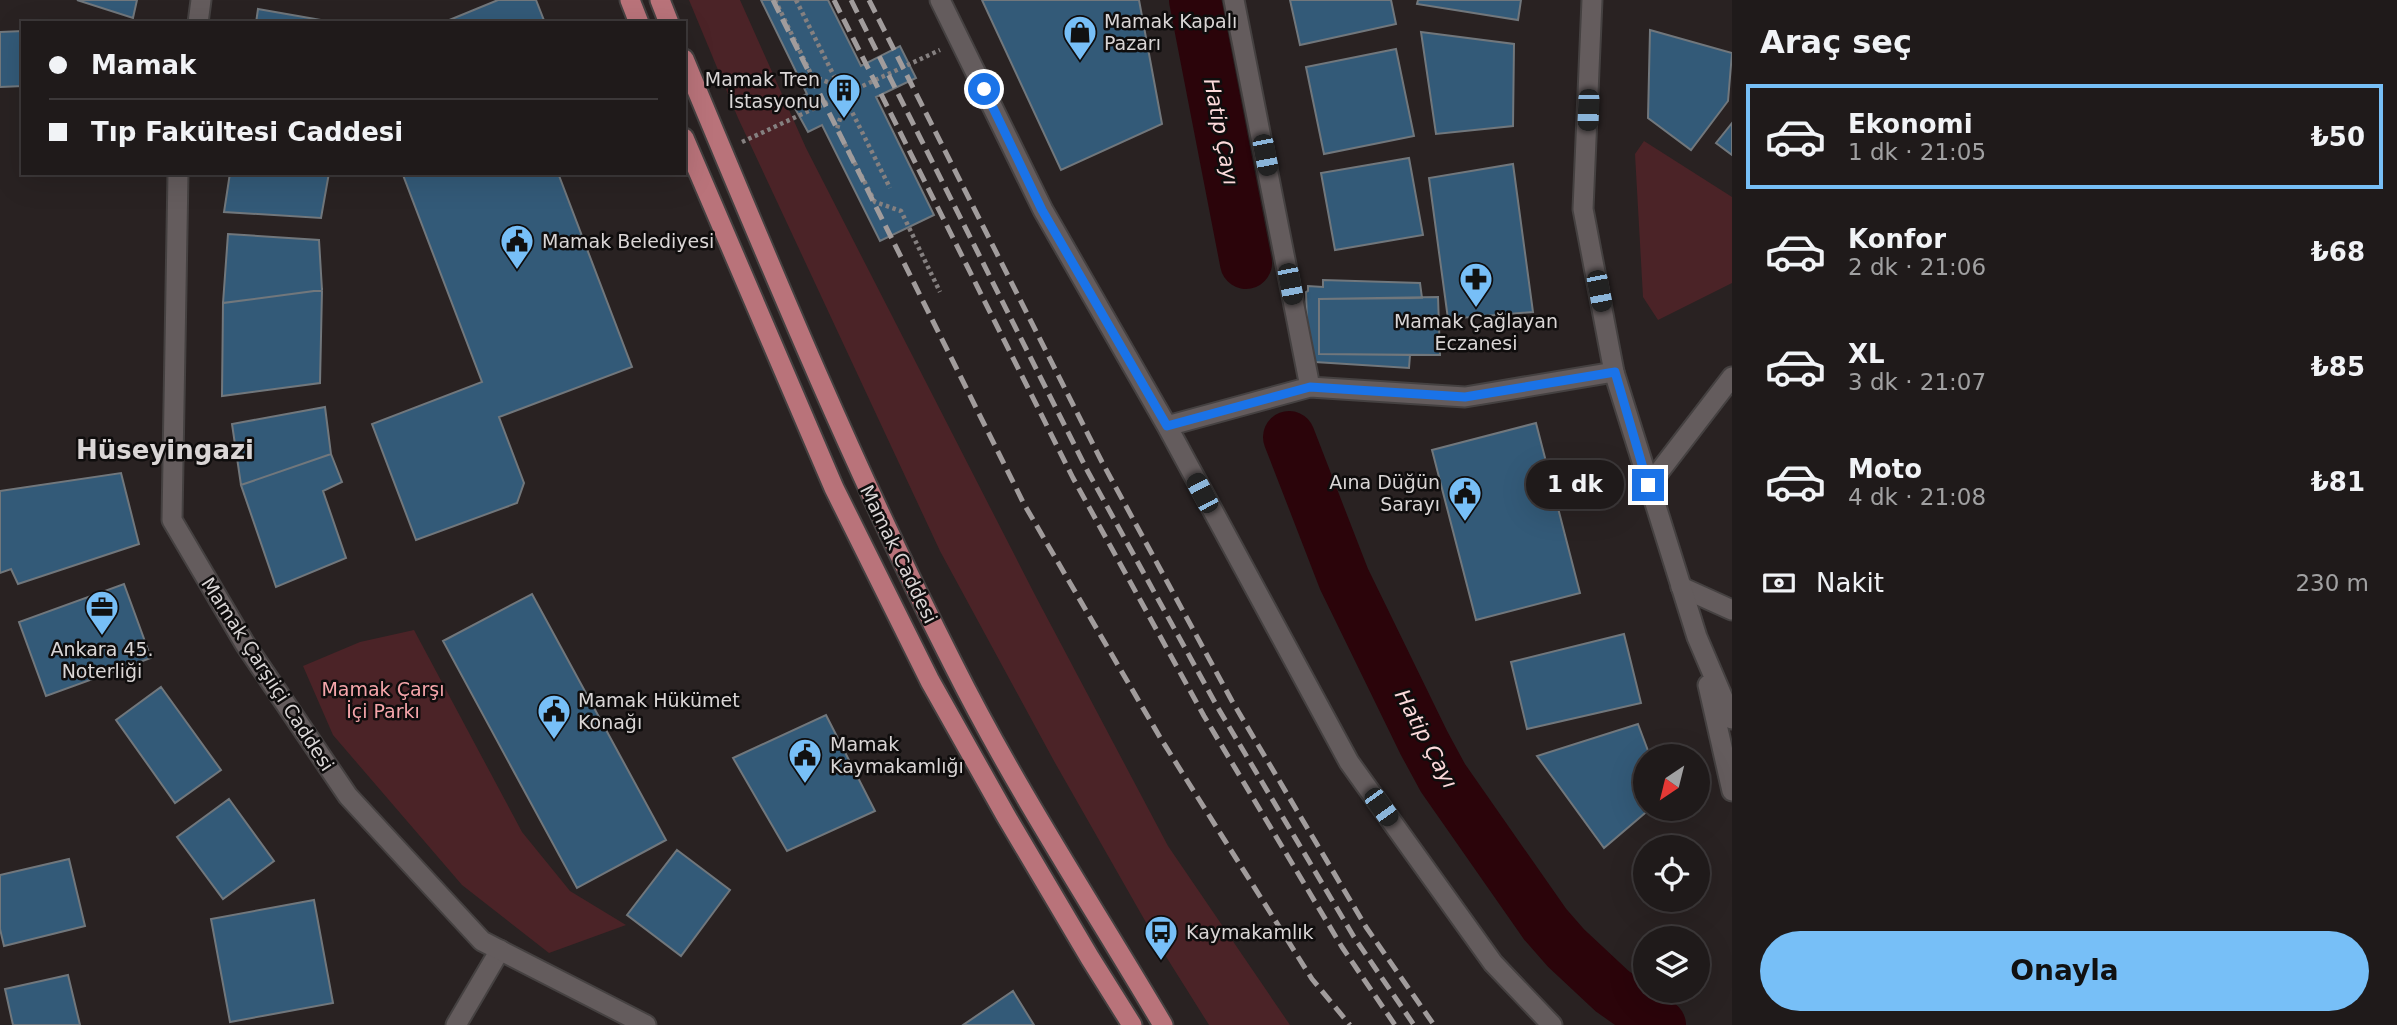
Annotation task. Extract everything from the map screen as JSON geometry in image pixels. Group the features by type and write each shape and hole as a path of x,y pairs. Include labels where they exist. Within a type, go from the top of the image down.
{"main road":[{"path":"629,0 638,21"},
{"path":"660,0 669,21"},
{"name":"Mamak Caddesi","path":"686,63 861,476 954,666 1029,803 1163,1025"},
{"name":"Mamak Caddesi","path":"686,143 834,488 924,669 1013,828 1132,1025"}],"street":[{"path":"198,21 201,0"},
{"path":"940,0 1042,210 1167,426 1349,762 1493,963 1552,1025"},
{"path":"1234,0 1310,387"},
{"path":"1592,0 1583,209 1615,372 1697,637 1732,791"},
{"name":"Mamak Çarşıiçi Caddesi","path":"178,175 172,520 245,644 348,796 482,940 646,1025"},
{"path":"1167,426 1310,387 1465,397 1615,372"},
{"path":"1648,485 1732,377"},
{"path":"1681,587 1732,610"},
{"path":"1697,637 1732,719"},
{"path":"456,1025 500,950"}],"path":[{"path":"775,0 812,76 840,87"},
{"path":"796,0 890,188"},
{"path":"723,151 845,97 960,41"},
{"path":"845,97 837,129 875,202 901,211 940,292"}],"green space":[{"path":"689,0 740,0 806,148 1035,595 1168,846 1290,1025 1209,1025 1160,947 1054,761 940,551 738,118"},
{"path":"1644,141 1732,197 1732,283 1658,320 1643,297 1635,154"},
{"name":"Mamak Çarşı İçi Parkı","path":"414,630 522,832 570,891 626,925 549,953 462,885 333,735 303,666 360,642"}],"building":[{"path":"77,0 137,0 133,18"},
{"path":"498,0 536,0 544,21 447,21"},
{"name":"Mamak Tren İstasyonu","path":"761,0 828,0 861,66 900,46 916,78 876,97 934,215 880,241 822,125 808,132 791,101 807,94"},
{"name":"Mamak Kapalı Pazarı","path":"982,0 1139,0 1162,124 1061,170"},
{"path":"1290,0 1391,0 1396,24 1300,45"},
{"path":"1418,0 1521,0 1518,20 1417,4"},
{"path":"258,9 327,21 256,21"},
{"path":"1650,30 1732,53 1728,101 1691,150 1648,118"},
{"path":"21,31 21,86 0,87 0,32"},
{"path":"1421,32 1514,44 1513,126 1436,134"},
{"path":"1396,49 1414,136 1324,154 1306,67"},
{"path":"1732,123 1732,155 1716,143"},
{"path":"1409,158 1423,235 1335,250 1321,173"},
{"path":"1513,164 1533,312 1448,319 1429,178"},
{"path":"230,175 329,175 321,218 224,212"},
{"name":"Mamak Belediyesi","path":"403,175 559,175 632,367 499,417 524,483 517,503 416,540 372,424 482,382"},
{"path":"228,234 319,240 322,290 223,303"},
{"path":"1323,280 1420,283 1422,298 1319,299 1319,354 1410,355 1409,368 1315,362 1308,354 1306,292 1308,286 1323,287"},
{"path":"322,290 320,383 222,396 223,303"},
{"path":"1438,297 1440,355 1319,354 1319,299"},
{"path":"325,407 331,454 241,485 232,424"},
{"path":"1536,423 1580,593 1476,620 1432,450"},
{"path":"331,454 342,482 323,491 346,558 276,587 241,485"},
{"path":"121,473 139,544 18,584 11,569 0,573 0,491"},
{"path":"124,584 151,658 46,696 19,622"},
{"name":"Mamak Hükümet Konağı","path":"532,594 666,840 577,888 443,641"},
{"path":"1624,634 1641,703 1527,729 1511,662"},
{"path":"161,687 221,770 175,803 116,720"},
{"name":"Mamak Kaymakamlığı","path":"826,715 875,811 787,851 733,758"},
{"path":"1638,724 1646,744 1633,744 1633,821 1636,821 1604,848 1537,756"},
{"path":"229,799 274,861 223,899 177,837"},
{"path":"677,850 730,890 681,956 627,915"},
{"path":"69,859 85,926 4,946 0,929 0,875"},
{"path":"314,900 333,1003 230,1022 211,919"},
{"path":"68,975 80,1025 13,1025 5,989"},
{"path":"1013,991 1034,1025 963,1025"}],"waterway":[{"name":"Hatip Çayı","path":"1195,0 1246,263"},
{"name":"Hatip Çayı","path":"1289,437 1344,579 1443,778 1545,924 1566,948 1612,991 1660,1025"}],"railway":[{"path":"773,0 1024,504 1161,739 1312,979 1350,1025"},
{"path":"834,0 1073,478 1204,716 1342,947 1395,1025"},
{"path":"851,0 1087,470 1218,708 1354,937 1414,1025"},
{"path":"869,0 1102,462 1232,701 1366,927 1434,1025"}],"place":[{"name":"Mamak Kapalı Pazarı","path":"1080,62"},
{"name":"Mamak Tren İstasyonu","path":"844,120"},
{"name":"Mamak Belediyesi","path":"517,271"},
{"name":"Mamak Çağlayan Eczanesi","path":"1476,309"},
{"name":"Aına Düğün Sarayı","path":"1465,523"},
{"name":"Ankara 45. Noterliği","path":"102,637"},
{"name":"Mamak Hükümet Konağı","path":"554,741"},
{"name":"Mamak Kaymakamlığı","path":"805,785"},
{"name":"Kaymakamlık","path":"1161,962"}],"district":[{"name":"Hüseyingazi","path":"165,450"}],"route":[{"path":"984,89 1042,210 1167,426 1310,387 1465,397 1615,372 1648,485"}]}
